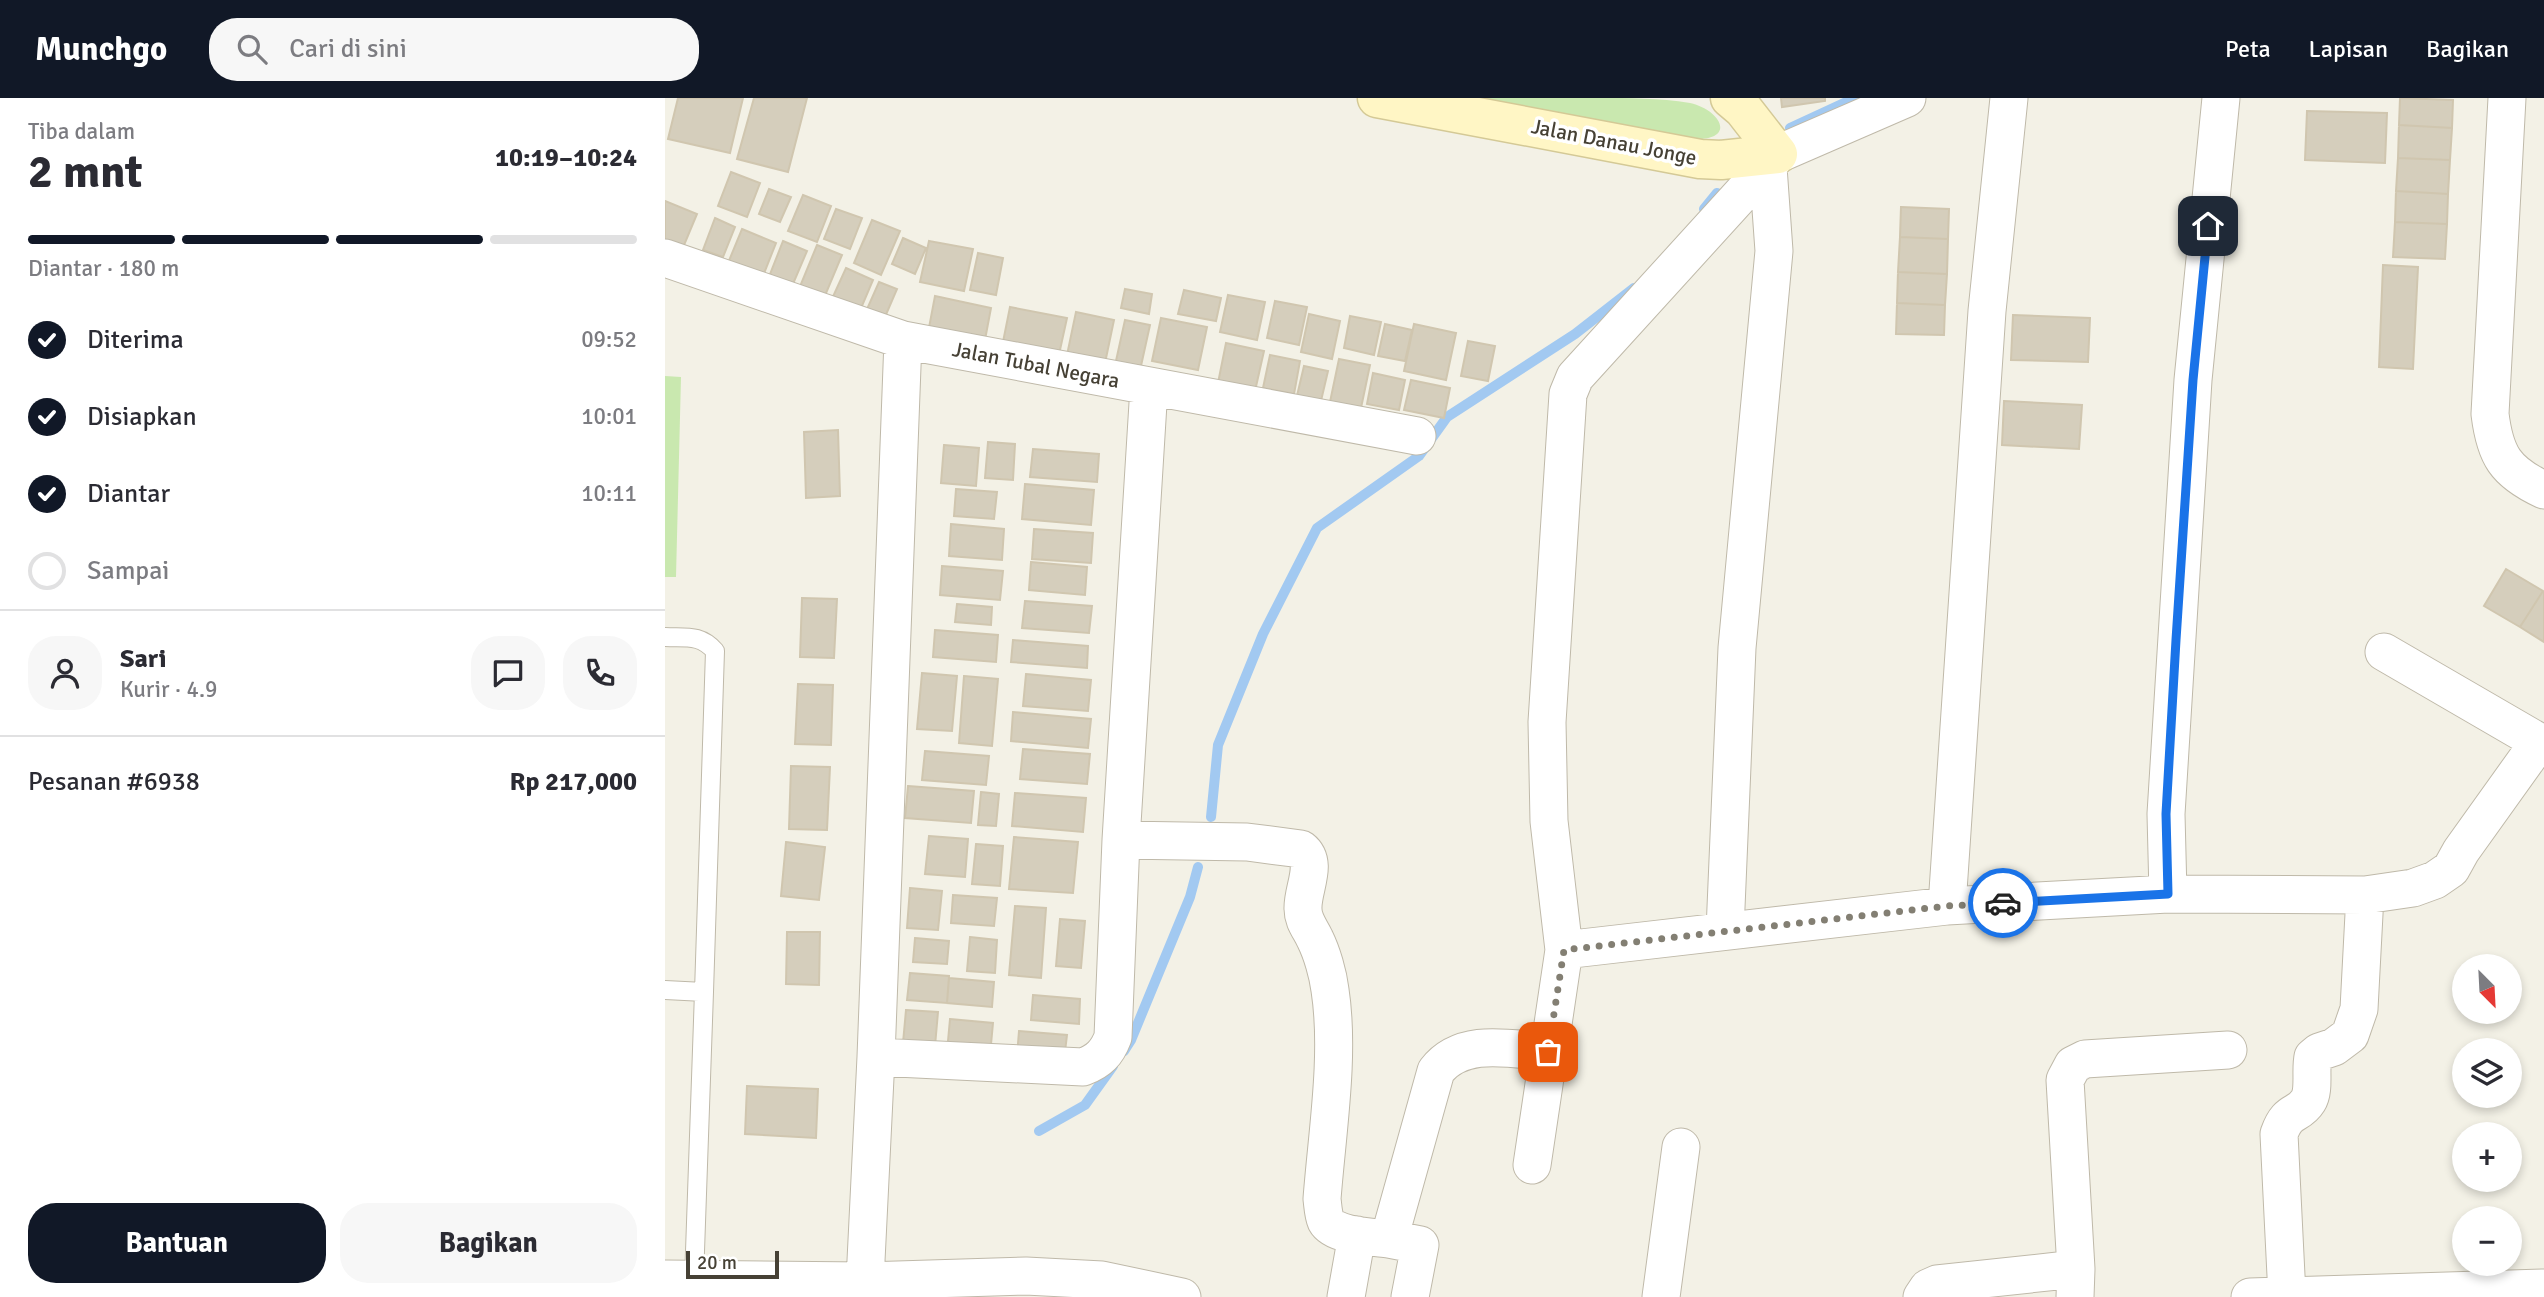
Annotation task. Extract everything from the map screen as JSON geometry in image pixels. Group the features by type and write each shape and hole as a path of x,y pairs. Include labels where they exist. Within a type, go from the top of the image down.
{"main road":[{"name":"Jalan Danau Jonge","path":"1377,98 1700,159 1773,160"},
{"path":"1730,98 1743,109 1773,160"}],"street":[{"path":"1532,1165 1564,950 1549,821 1547,722 1568,394 1575,377 1773,160 1907,98"},
{"path":"1947,906 1986,324 2009,98"},
{"path":"2168,894 2166,814 2193,380 2221,98"},
{"path":"2507,98 2490,414 2501,459 2533,485 2544,490"},
{"path":"1725,931 1737,648 1774,251 1773,160"},
{"name":"Jalan Tubal Negara","path":"665,258 903,340 1417,436"},
{"path":"865,1281 903,340"},
{"path":"876,1057 1083,1067 1094,1063 1108,1051 1113,1037 1121,841 1149,387"},
{"path":"1564,950 1947,906 2168,894 2365,895 2425,884 2451,869 2461,851 2542,744 2384,652"},
{"path":"1121,841 1247,842 1301,849 1306,853 1310,860 1303,908 1305,922 1315,938 1330,987 1334,1021 1322,1199 1324,1214 1327,1223 1333,1228 1420,1245 1410,1297"},
{"path":"2296,1296 2279,1134 2289,1115 2310,1099 2313,1057 2343,1041 2355,1026 2359,1009 2365,895"},
{"path":"1346,1297 1373,1237 1436,1071 1443,1061 1475,1047 1548,1052"},
{"path":"1922,1297 1928,1288 1937,1283 2075,1283 2065,1080 2073,1065 2085,1059 2228,1051"},
{"path":"1661,1297 1681,1147"},
{"path":"680,1279 865,1281 1026,1276 1102,1280 1140,1293 1182,1297"},
{"path":"2250,1297 2544,1288"}],"lane":[{"path":"665,637 696,638 706,642 715,651 704,992 680,1279"},
{"path":"665,990 704,992"}],"green space":[{"path":"1475,98 1633,98 1678,101 1710,112 1720,124 1720,130 1716,135 1694,139"},
{"path":"665,376 681,377 676,577 665,577"}],"building":[{"path":"678,98 743,98 730,153 668,139"},
{"path":"754,98 807,98 788,172 737,159"},
{"path":"1781,98 1825,98 1825,101 1782,107"},
{"path":"2400,98 2453,100 2452,128 2399,125"},
{"path":"2307,111 2387,113 2385,163 2305,160"},
{"path":"2399,125 2452,128 2450,160 2398,158"},
{"path":"2398,158 2450,160 2448,194 2396,191"},
{"path":"731,172 760,183 747,217 718,206"},
{"path":"769,189 791,197 780,222 759,214"},
{"path":"2396,191 2448,194 2447,224 2395,222"},
{"path":"803,195 831,206 817,242 788,231"},
{"path":"665,201 697,214 682,250 665,243"},
{"path":"1901,207 1949,209 1948,239 1900,237"},
{"path":"836,209 862,218 850,249 824,239"},
{"path":"715,218 735,227 723,257 703,250"},
{"path":"872,220 900,231 881,275 854,263"},
{"path":"2395,222 2447,224 2445,259 2393,257"},
{"path":"742,229 776,243 761,281 726,268"},
{"path":"1900,237 1948,239 1947,274 1898,272"},
{"path":"903,238 926,248 915,274 892,264"},
{"path":"783,241 807,251 790,291 767,282"},
{"path":"929,241 973,249 964,291 920,282"},
{"path":"817,245 842,255 824,298 799,289"},
{"path":"978,253 1003,258 996,295 970,290"},
{"path":"2383,265 2418,267 2413,369 2379,367"},
{"path":"846,268 873,280 859,313 831,301"},
{"path":"1898,272 1947,274 1945,305 1897,303"},
{"path":"879,282 897,289 882,324 864,316"},
{"path":"1125,289 1152,294 1149,314 1121,308"},
{"path":"1184,290 1221,298 1216,321 1178,314"},
{"path":"1228,295 1265,302 1257,340 1220,332"},
{"path":"935,296 991,308 984,345 928,333"},
{"path":"1275,301 1307,307 1299,345 1267,338"},
{"path":"1897,303 1945,305 1944,335 1896,334"},
{"path":"1010,307 1067,318 1058,359 1002,347"},
{"path":"1076,312 1114,320 1105,363 1067,355"},
{"path":"1309,314 1340,321 1332,359 1301,352"},
{"path":"2013,315 2090,318 2088,362 2011,360"},
{"path":"1350,316 1381,322 1374,355 1344,348"},
{"path":"1161,318 1207,327 1198,370 1152,361"},
{"path":"1125,320 1150,325 1139,375 1114,370"},
{"path":"1385,324 1412,330 1405,361 1378,356"},
{"path":"1414,324 1456,333 1446,380 1404,371"},
{"path":"1468,341 1495,346 1488,381 1461,376"},
{"path":"1226,343 1264,351 1255,391 1218,383"},
{"path":"1270,355 1300,361 1294,394 1263,388"},
{"path":"1339,359 1370,365 1361,408 1330,402"},
{"path":"1304,366 1328,371 1320,405 1296,400"},
{"path":"1373,373 1405,380 1399,410 1367,404"},
{"path":"1411,380 1450,388 1444,418 1404,410"},
{"path":"2004,401 2082,405 2079,449 2002,445"},
{"path":"838,430 840,496 806,498 804,432"},
{"path":"988,442 1015,444 1013,480 985,478"},
{"path":"944,445 979,448 976,486 941,483"},
{"path":"1033,449 1099,454 1097,482 1030,477"},
{"path":"1025,484 1094,490 1091,525 1022,519"},
{"path":"956,489 997,492 994,519 954,516"},
{"path":"951,524 1004,529 1002,560 949,556"},
{"path":"1034,529 1093,533 1091,563 1032,559"},
{"path":"1031,562 1087,567 1085,595 1029,590"},
{"path":"942,566 1003,571 1000,600 940,595"},
{"path":"2506,569 2543,591 2520,627 2484,606"},
{"path":"2544,592 2544,642 2520,627"},
{"path":"802,598 837,599 834,658 800,657"},
{"path":"1025,601 1092,606 1089,633 1022,628"},
{"path":"957,604 992,607 991,625 955,622"},
{"path":"935,630 998,635 996,662 933,657"},
{"path":"1013,640 1088,646 1087,668 1011,662"},
{"path":"922,673 957,676 952,731 917,729"},
{"path":"1026,674 1091,680 1088,711 1023,706"},
{"path":"964,676 998,679 992,746 959,743"},
{"path":"798,684 833,685 831,745 795,744"},
{"path":"1013,712 1091,719 1088,748 1011,741"},
{"path":"1023,749 1090,754 1087,784 1020,779"},
{"path":"925,751 989,756 986,785 922,780"},
{"path":"791,766 830,767 827,830 789,829"},
{"path":"908,786 974,791 971,823 905,818"},
{"path":"981,792 999,794 996,826 978,825"},
{"path":"1015,793 1086,798 1083,832 1012,826"},
{"path":"929,836 968,839 965,877 925,874"},
{"path":"1014,837 1078,842 1073,893 1009,889"},
{"path":"786,842 825,847 819,900 781,896"},
{"path":"976,844 1003,846 1000,886 972,884"},
{"path":"910,888 942,891 938,930 907,928"},
{"path":"953,895 997,898 994,926 951,923"},
{"path":"1015,906 1046,908 1041,978 1009,975"},
{"path":"1060,919 1085,921 1081,968 1056,966"},
{"path":"787,932 820,932 819,985 786,984"},
{"path":"970,937 997,940 995,973 967,971"},
{"path":"915,938 949,941 947,964 913,962"},
{"path":"910,973 949,976 947,1003 907,1000"},
{"path":"949,978 994,982 992,1007 947,1003"},
{"path":"1033,995 1080,999 1079,1024 1031,1020"},
{"path":"906,1010 938,1012 935,1046 903,1043"},
{"path":"950,1019 993,1023 990,1055 947,1052"},
{"path":"1019,1031 1067,1035 1064,1060 1017,1056"},
{"path":"747,1086 818,1089 816,1138 745,1134"}],"waterway":[{"path":"1790,128 1855,98"},
{"path":"1704,209 1717,193"},
{"path":"1211,817 1218,745 1263,634 1317,528 1419,456 1447,417 1575,334 1634,288"},
{"path":"1124,1051 1131,1040 1190,897 1198,867"},
{"path":"1039,1131 1085,1105 1113,1066"}],"way so far":[{"path":"1548,1052 1564,950 1947,906 2003,903"}],"route":[{"path":"2003,903 2168,894 2166,814 2176,640 2193,380 2208,226"}]}
